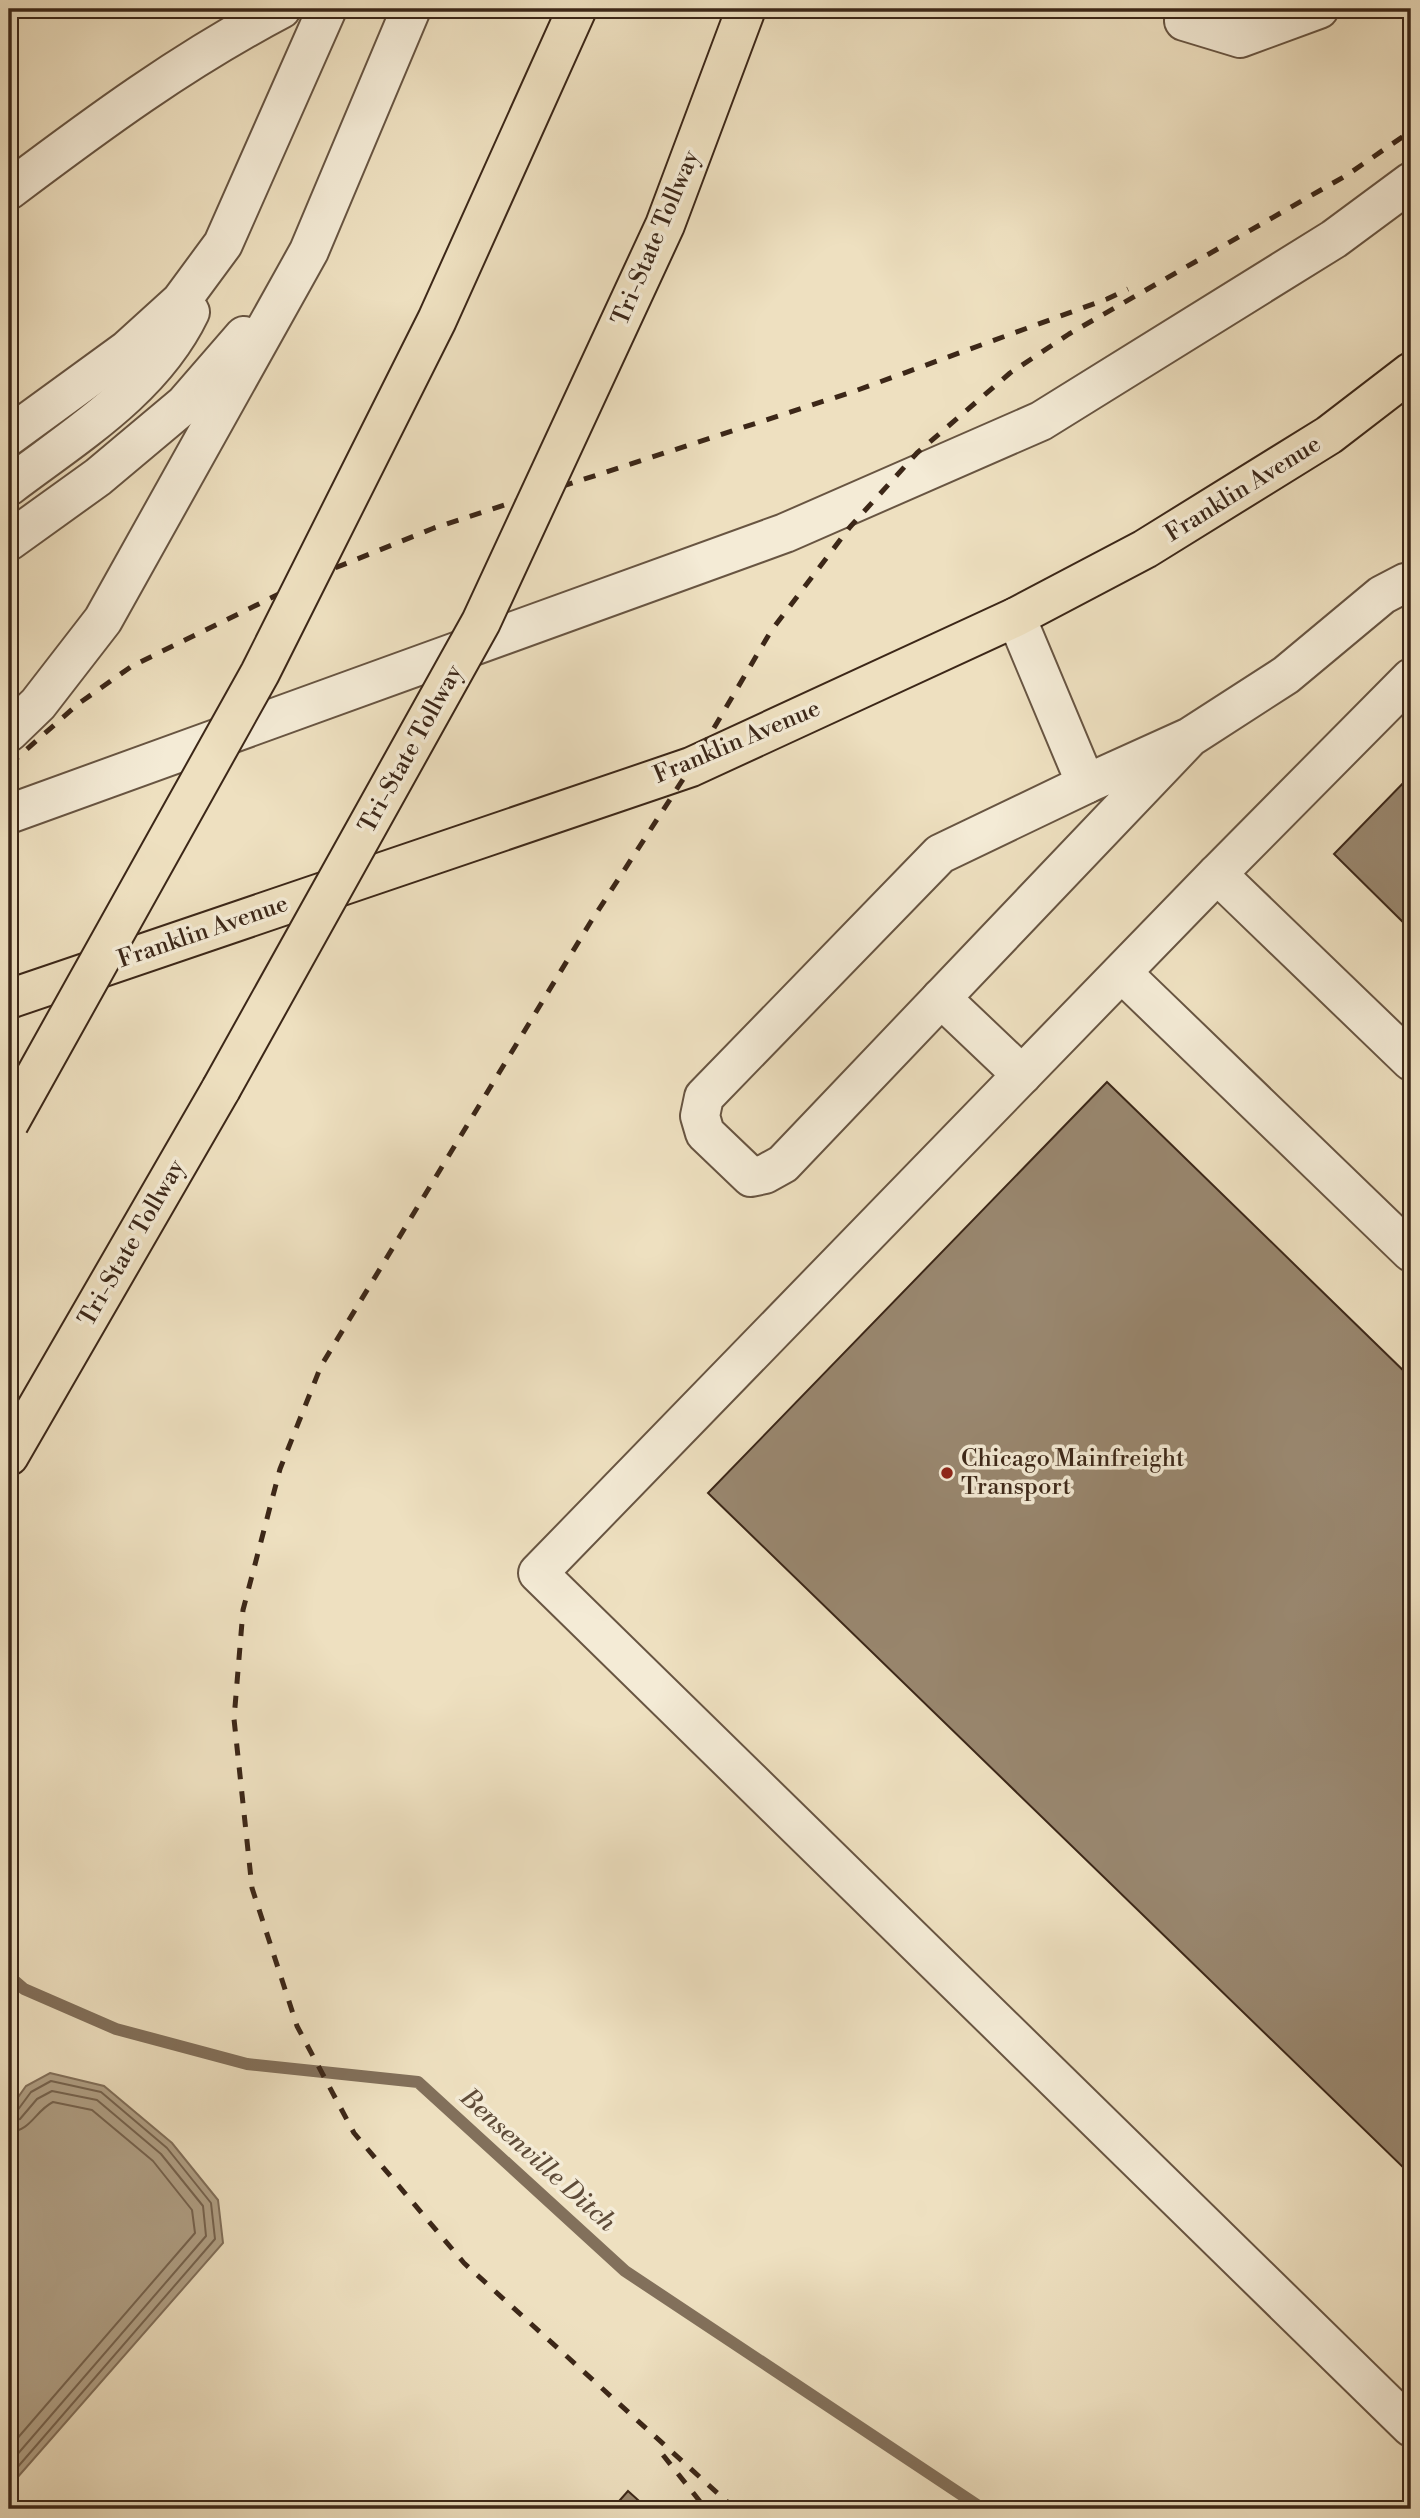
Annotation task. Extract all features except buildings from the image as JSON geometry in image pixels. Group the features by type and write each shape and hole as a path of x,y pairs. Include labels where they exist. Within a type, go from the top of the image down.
{"main road":[{"path":"9,1123 260,673 437,320 578,9"},
{"name":"Tri-State Tollway","path":"9,1456 221,1089 481,622 665,225 746,9"},
{"name":"Franklin Avenue","path":"9,999 691,766 1016,617 1145,549 1329,435 1411,372"}],"lane":[{"path":"9,190 122,105 224,39 281,9"},
{"path":"9,486 109,411 152,369 186,321 327,9"},
{"path":"9,732 38,704 103,620 294,278 309,251 411,9"},
{"path":"1187,9 1184,21 1240,38 1320,9"},
{"path":"9,814 785,533 1041,421 1334,239 1411,182"},
{"path":"9,436 127,350 181,301 223,244"},
{"path":"9,541 98,477 185,404 294,278"},
{"path":"1190,737 783,1164 765,1174 751,1177 705,1133 700,1116 704,1097 940,854 1190,737 1286,675 1381,595 1411,582"},
{"path":"1016,617 1086,784"},
{"path":"1411,678 538,1573 1411,2427"},
{"path":"1217,874 1411,1060"},
{"path":"1122,972 1411,1252"},
{"path":"941,998 1022,1075"}],"water":[{"path":"50,2073 104,2086 172,2143 218,2200 223,2243 9,2487 9,2110 26,2086"}],"waterway":[{"name":"Bensenville Ditch","path":"9,1976 24,1989 116,2029 247,2064 418,2082 625,2271 983,2509"}],"railway":[{"path":"735,2509 464,2263 354,2133 297,2026 252,1888 234,1719 243,1610 280,1469 321,1366 590,923 691,767 771,631 850,527 917,453 1010,373 1069,334 1347,175 1411,131"},
{"path":"9,765 78,704 132,666 320,574 434,528 855,391 1128,289"},
{"path":"663,2455 706,2509"}],"place":[{"name":"Chicago Mainfreight Transport","path":"947,1473"}]}
